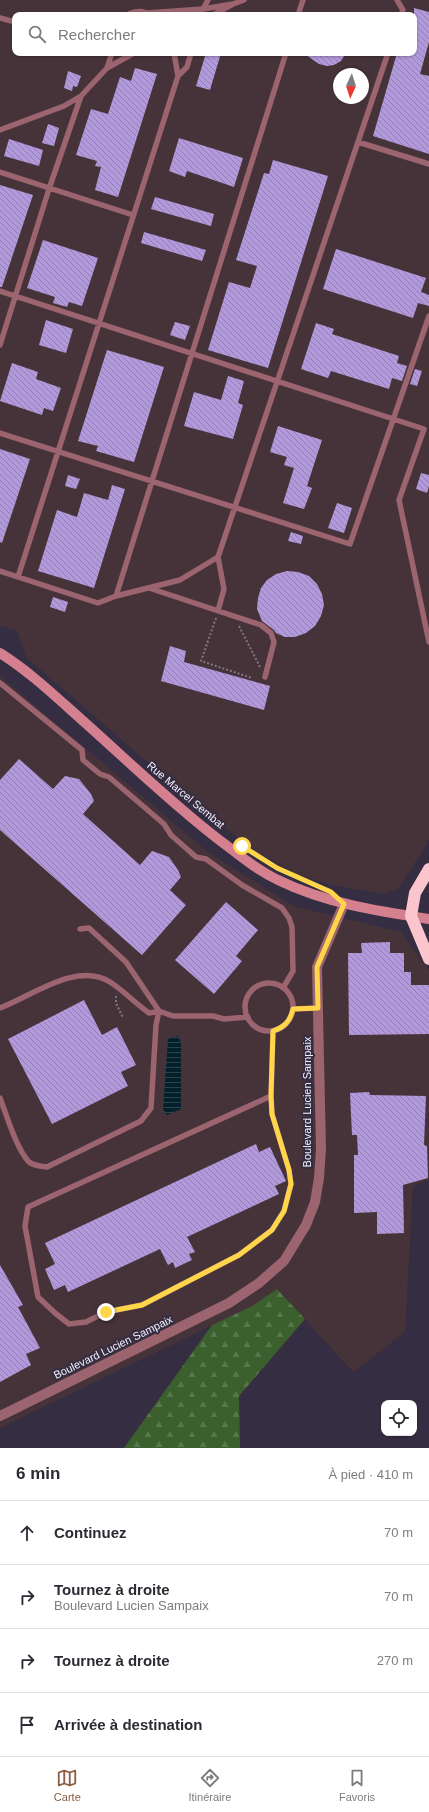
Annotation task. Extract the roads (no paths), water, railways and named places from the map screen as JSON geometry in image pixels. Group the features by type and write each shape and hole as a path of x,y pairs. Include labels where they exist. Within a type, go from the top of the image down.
{"highway":[{"path":"429,869 415,893 411,916 429,959"}],"main road":[{"name":"Rue Marcel Sembat","path":"0,653 17,664 53,694 193,819 248,862 277,880 311,894 344,904 429,918"}],"street":[{"name":"Boulevard Lucien Sampaix","path":"0,1416 229,1303 259,1283 284,1261 306,1225 315,1202 319,1178 321,1116 317,967 344,904"}],"lane":[{"path":"203,9 208,0"},
{"path":"218,12 244,0"},
{"path":"299,12 303,0"},
{"path":"397,0 403,10 402,12"},
{"path":"186,12 233,4"},
{"path":"0,18 12,21"},
{"path":"107,68 111,56"},
{"path":"0,130 64,106 81,96 107,68 129,56"},
{"path":"175,56 178,76"},
{"path":"18,577 178,76 187,67 190,56"},
{"path":"116,596 285,56"},
{"path":"218,611 224,589 218,557 387,56"},
{"path":"0,345 17,296 49,189 81,96"},
{"path":"358,142 429,164"},
{"path":"0,172 133,215"},
{"path":"0,291 424,429 399,500 429,642"},
{"path":"0,433 350,544 429,316"},
{"path":"0,571 98,603 116,596 180,580 218,557"},
{"path":"149,588 261,625 271,633 274,642 265,677"},
{"path":"0,683 82,750 83,760 100,774 109,777 164,824 171,835 196,857 206,859 242,884 282,908 289,918 292,927 293,971 283,988"},
{"path":"80,928 89,928 126,962 144,991 159,1010 173,1016 213,1016 224,1019 248,1017"},
{"path":"0,1008 66,978 90,975 109,982 149,1013 159,1010"},
{"path":"268,984 276,984 289,994 293,1009 287,1024 273,1031 258,1028 248,1017 246,1003 254,990 268,984"},
{"path":"293,1009 318,1008"},
{"path":"0,1098 20,1148 30,1163 37,1166 47,1167 141,1121 151,1108 156,1025 159,1010"},
{"path":"271,1096 28,1207 25,1226 38,1297 55,1314 70,1324 86,1322 106,1312 142,1305 239,1255 272,1230 284,1211 291,1184 289,1170 272,1114 271,1096 273,1031"}],"water":[{"path":"178,1036 181,1043 181,1109 167,1115 163,1109 168,1039"}]}
